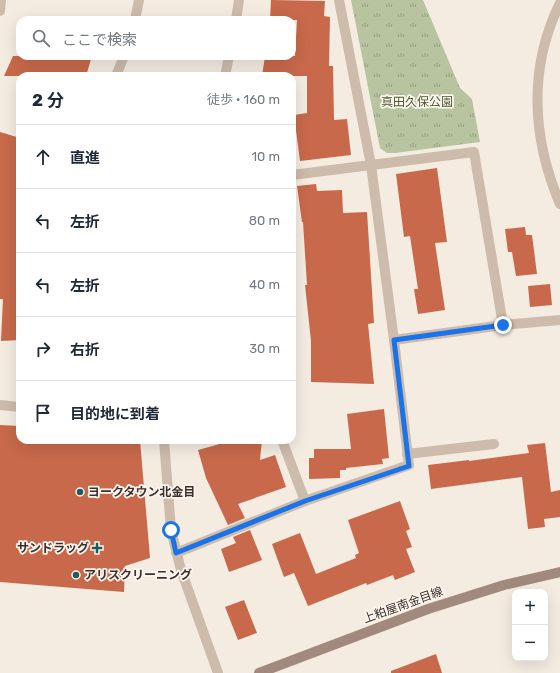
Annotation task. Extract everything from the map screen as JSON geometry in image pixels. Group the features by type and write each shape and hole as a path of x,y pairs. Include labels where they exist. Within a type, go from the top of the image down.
{"main road":[{"name":"上粕屋南金目線","path":"259,673 428,609 504,585 560,572"}],"street":[{"path":"0,11 1,0"},
{"path":"136,16 139,0"},
{"path":"237,16 239,0"},
{"path":"176,553 305,501 409,466 371,165 339,0"},
{"path":"560,3 545,41 540,60 537,87 538,115 542,147 553,188 560,204"},
{"path":"118,72 122,60"},
{"path":"226,72 228,60"},
{"path":"296,174 474,152 503,325"},
{"path":"394,340 503,325 560,320"},
{"path":"0,405 16,407"},
{"path":"164,444 171,530 176,553 218,673"},
{"path":"284,444 305,501"},
{"path":"407,454 494,444"}],"green space":[{"name":"真田久保公園","path":"351,0 423,0 460,88 472,99 480,142 395,153 387,153 380,148"}],"building":[{"path":"271,0 325,1 324,16 330,17 329,66 333,66 334,120 347,119 351,155 300,161 296,130 296,115 307,113 307,76 296,76 296,72 263,72 264,60 296,60 297,20 296,16 270,16"},
{"path":"13,56 16,56 16,60 91,60 87,72 16,72 16,76 4,76"},
{"path":"0,132 16,137 16,340 1,341 3,299 0,299"},
{"path":"437,168 447,242 435,243 445,310 418,314 414,289 418,289 410,236 404,237 396,174"},
{"path":"316,184 317,191 342,190 343,213 367,212 374,323 368,324 374,384 311,382 311,341 305,285 307,285 303,222 297,186"},
{"path":"525,227 526,235 532,235 537,274 516,276 512,252 508,252 505,229"},
{"path":"550,284 552,305 530,307 528,286"},
{"path":"384,409 389,458 382,459 383,464 346,468 346,470 340,470 340,478 309,479 309,458 314,458 314,449 351,449 347,414"},
{"path":"0,425 16,426 16,444 140,444 150,558 125,566 124,592 0,582"},
{"path":"545,443 551,492 560,490 560,517 544,519 545,527 528,529 522,477 431,489 428,465 529,453 527,445"},
{"path":"220,444 262,444 260,460 275,455 286,487 238,504 245,518 228,525 206,478 198,450"},
{"path":"400,501 410,529 406,531 412,547 406,549 415,572 395,580 393,575 367,585 366,583 308,606 294,573 284,577 272,544 300,533 316,574 356,558 355,555 359,553 348,520"},
{"path":"250,530 262,560 229,572 221,549 236,543 233,537"},
{"path":"244,600 257,633 238,640 225,607"},
{"path":"436,654 442,673 391,673 391,671"}],"place":[{"name":"ヨークタウン北金目","path":"80,492"},
{"name":"サンドラッグ","path":"97,548"},
{"name":"アリスクリーニング","path":"76,575"}],"route":[{"path":"171,530 176,553 305,501 409,466 394,340 503,325"}]}
